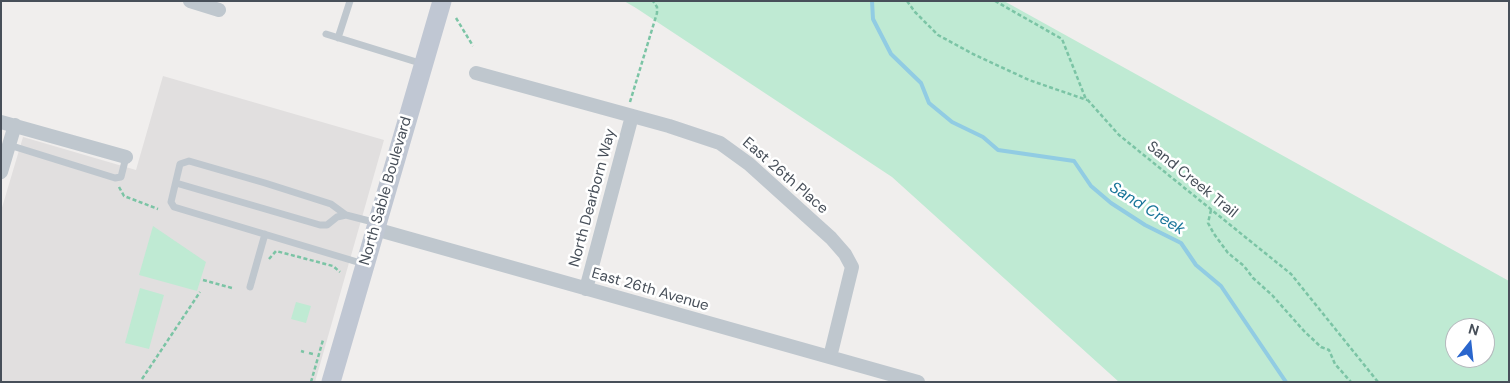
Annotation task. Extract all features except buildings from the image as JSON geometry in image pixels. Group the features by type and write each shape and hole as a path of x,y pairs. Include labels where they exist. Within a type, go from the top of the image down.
{"street":[{"path":"190,1 219,10"},
{"name":"North Sable Boulevard","path":"331,382 442,1"},
{"name":"East 26th Place","path":"476,73 669,126 720,143 749,164 831,238 845,254 852,267 830,358"},
{"name":"North Dearborn Way","path":"586,289 632,116"},
{"path":"1,122 126,157"},
{"path":"1,172 15,126"},
{"name":"East 26th Avenue","path":"376,226 586,289 918,382"}],"lane":[{"path":"338,38 350,1"},
{"path":"326,34 424,64"},
{"path":"9,145 115,178 121,177 126,157"},
{"path":"365,264 174,207 171,202 180,164 189,161 331,204 346,214 376,226"},
{"path":"176,183 320,225 327,225 337,217 346,214"},
{"path":"250,287 265,234"}],"path":[{"path":"631,99 657,13 657,8 653,1"},
{"path":"907,1 938,35 973,54 1029,80 1088,101"},
{"name":"Sand Creek Trail","path":"995,1 1062,39 1085,97 1118,135 1291,274 1378,382"},
{"path":"456,18 473,46"},
{"path":"124,196 158,209"},
{"path":"1211,210 1208,223 1228,252 1272,295 1304,331 1321,347 1329,350 1335,364 1351,382"},
{"path":"268,259 276,251 333,266 340,272"},
{"path":"203,280 232,288"},
{"path":"142,379 200,292"},
{"path":"311,382 323,340"},
{"path":"309,353 313,354"}],"shaded area":[{"path":"163,76 384,140 315,382 1,382 1,211 23,137 136,170"}],"green space":[{"path":"624,1 1004,1 1509,281 1509,382 1119,382 892,177"},
{"path":"153,226 206,262 197,291 139,275"},
{"path":"140,288 164,295 149,349 125,343"},
{"path":"296,302 311,306 306,323 291,319"}],"waterway":[{"name":"Sand Creek","path":"872,1 873,19 891,54 921,83 929,103 952,122 983,137 998,150 1074,161 1091,186 1111,203 1145,225 1181,243 1196,265 1221,286 1286,382"}]}
